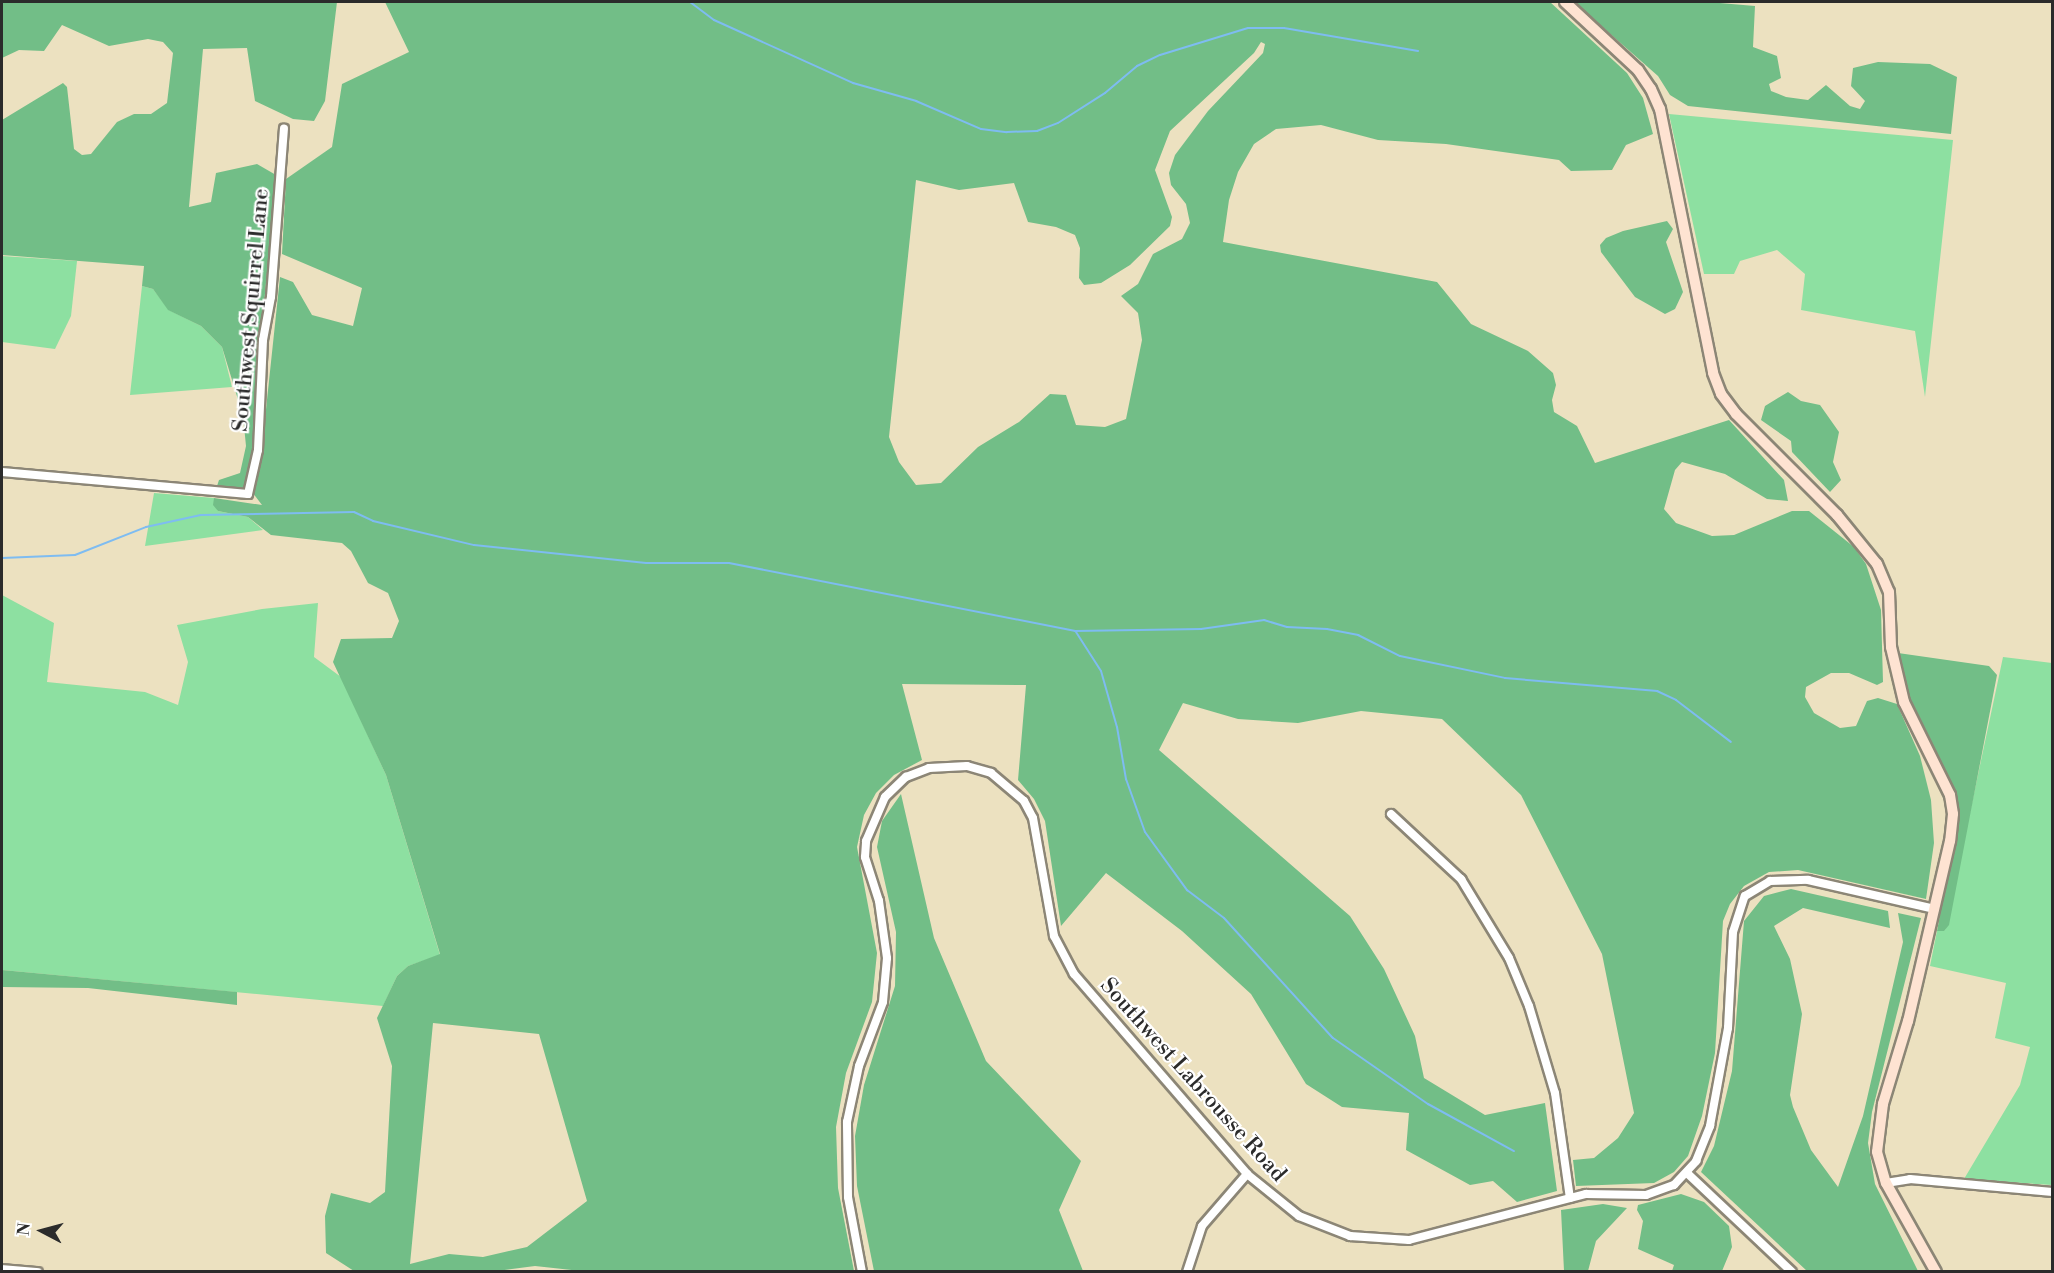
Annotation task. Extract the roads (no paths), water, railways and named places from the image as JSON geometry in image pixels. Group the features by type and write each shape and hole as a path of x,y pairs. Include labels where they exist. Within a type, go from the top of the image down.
{"street":[{"path":"1565,2 1638,70 1656,99 1713,373 1721,394 1736,414 1837,515 1883,576 1891,605 1892,647 1904,702 1950,795 1953,814 1935,909 1878,1130 1877,1152 1886,1183 1936,1272"},
{"name":"Southwest Squirrel Lane","path":"2,472 248,494 258,450 263,340 271,297 284,128"},
{"name":"Southwest Labrousse Road","path":"862,1272 848,1197 847,1122 859,1066 883,1002 887,958 879,901 865,857 866,841 885,796 906,777 929,768 968,766 991,773 1024,801 1033,818 1054,936 1074,974 1247,1174 1299,1216 1350,1236 1379,1240 1429,1237 1570,1198 1646,1194 1674,1185 1687,1173"},
{"path":"1390,814 1461,879 1509,958 1529,1006 1555,1093 1570,1198"},
{"path":"1792,1272 1687,1173 1710,1126 1721,1074 1732,986 1733,932 1736,912 1745,896 1770,881 1808,880 1935,909"},
{"path":"1187,1272 1202,1226 1247,1174"},
{"path":"1886,1183 1911,1179 2052,1192"},
{"path":"2,1269 38,1272"}],"waterway":[{"path":"690,2 714,20 853,83 916,101 981,129 1007,132 1037,131 1058,123 1105,93 1137,66 1160,55 1248,28 1284,28 1418,51"},
{"path":"2,558 75,555 146,527 201,515 354,512 373,521 474,545 646,563 729,563 1075,631 1201,629 1264,620 1287,627 1327,629 1358,635 1400,656 1505,678 1657,691 1676,700 1731,742"},
{"path":"1076,632 1101,671 1117,727 1126,779 1145,832 1187,890 1224,918 1333,1038 1428,1104 1514,1151"}]}
